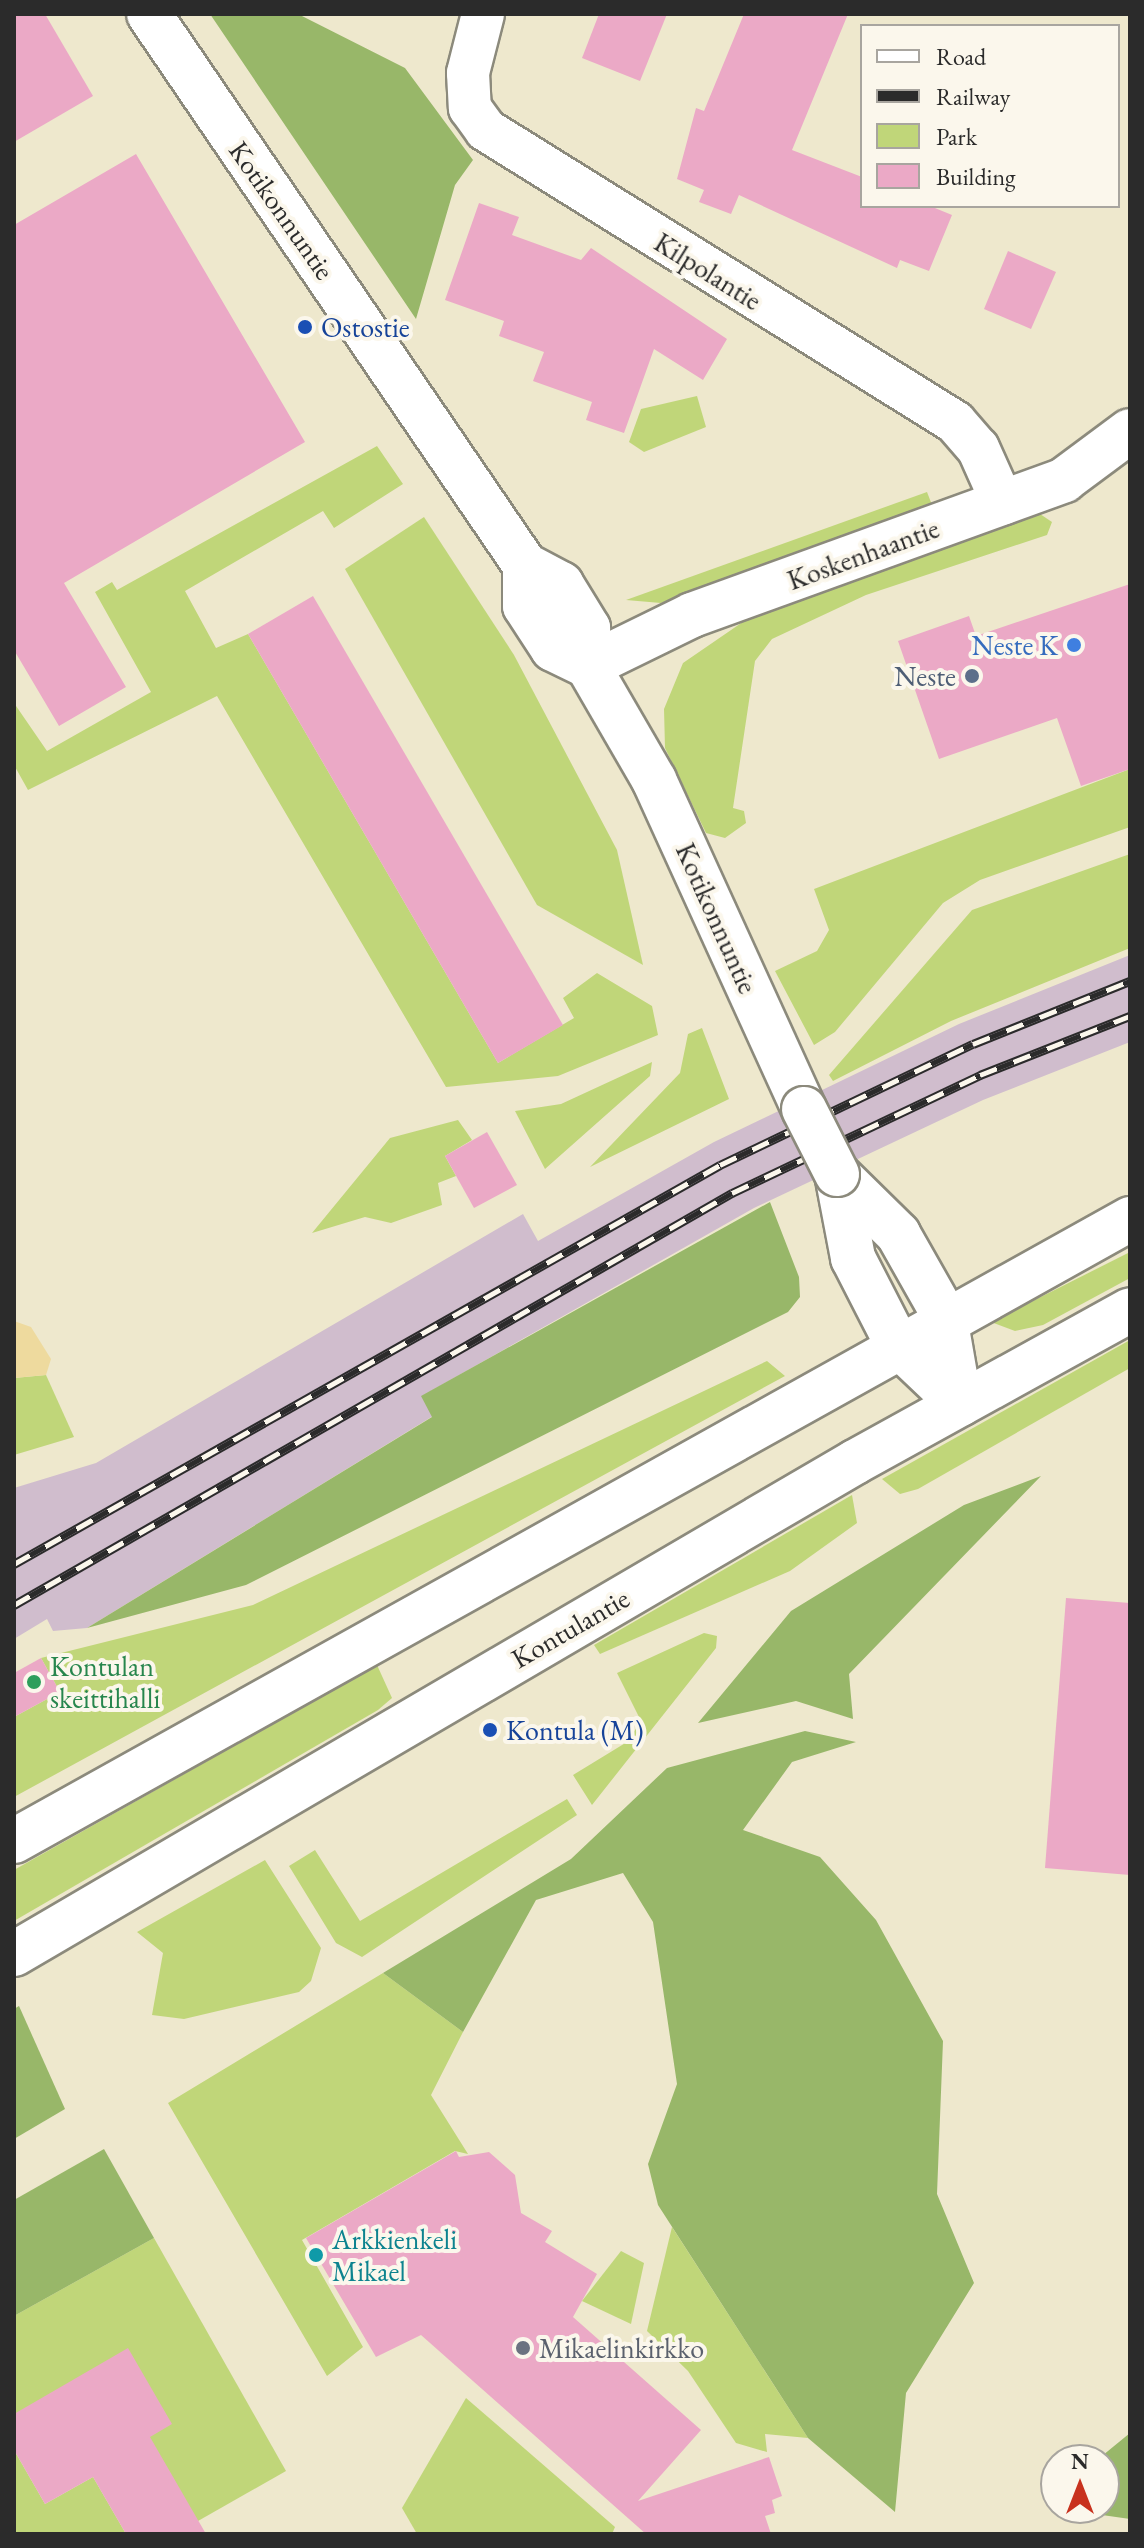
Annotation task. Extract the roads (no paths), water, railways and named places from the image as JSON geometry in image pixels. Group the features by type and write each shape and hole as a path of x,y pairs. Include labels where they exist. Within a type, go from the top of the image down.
{"main road":[{"name":"Kotikonnuntie","path":"149,14 525,565 561,584 588,628 588,666 654,780 766,1030 837,1174 853,1258 897,1344 960,1404"},
{"name":"Koskenhaantie","path":"588,666 692,615 1003,504 1103,457 1130,431"},
{"name":"Kotikonnuntie","path":"837,1174 898,1234 945,1317 960,1404"},
{"path":"14,1841 945,1317 1130,1219"},
{"name":"Kontulantie","path":"14,1954 960,1404 1130,1310"}],"street":[{"name":"Kilpolantie","path":"483,14 468,73 470,108 486,130 955,422 978,448 1003,504"}],"railway":[{"path":"14,1564 720,1165 973,1044 1130,981"},
{"path":"14,1605 732,1193 980,1075 1130,1016"}],"place":[{"name":"Ostostie","path":"305,327"},
{"name":"Neste K","path":"1074,645"},
{"name":"Neste","path":"972,676"},
{"name":"Kontulan skeittihalli","path":"34,1682"},
{"name":"Kontula (M)","path":"490,1730"},
{"name":"Arkkienkeli Mikael","path":"316,2255"},
{"name":"Mikaelinkirkko","path":"523,2348"}]}
